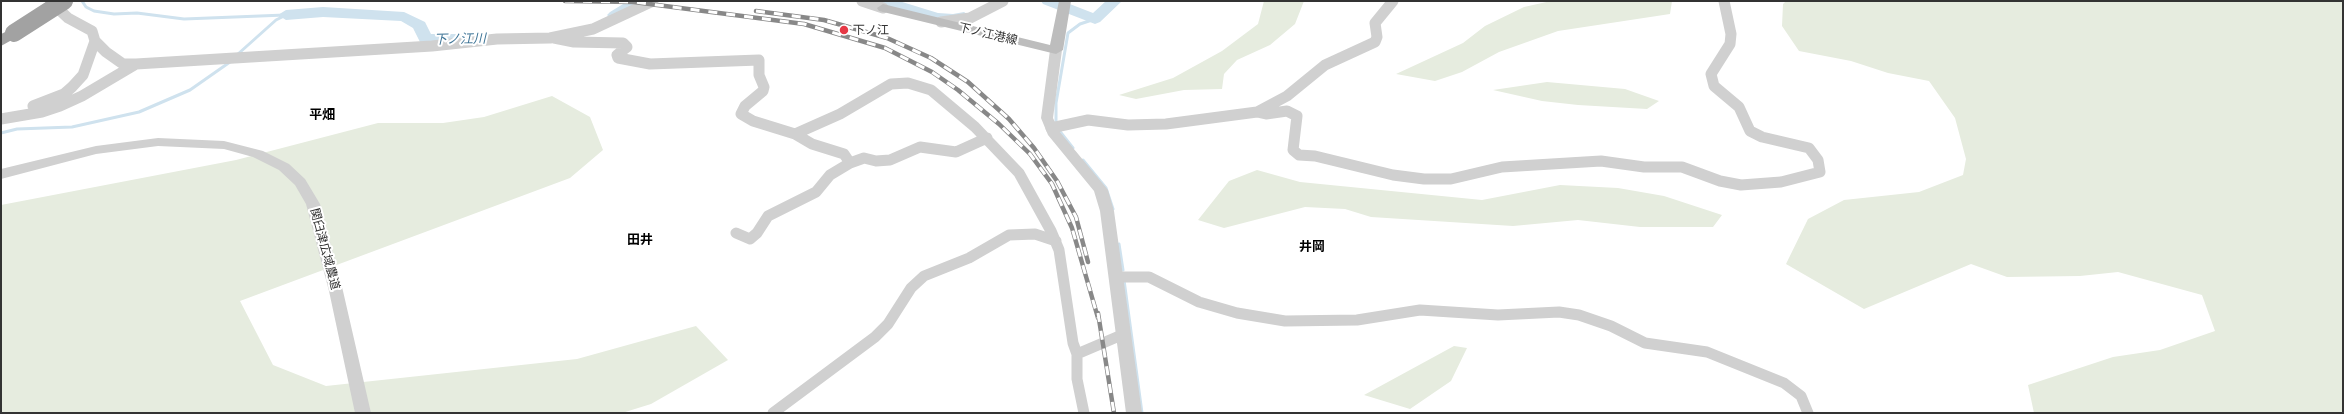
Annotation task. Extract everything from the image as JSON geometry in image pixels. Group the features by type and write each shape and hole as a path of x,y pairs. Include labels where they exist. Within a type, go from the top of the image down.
{"highway":[{"path":"7,37 64,1"}],"main road":[{"path":"1056,50 1064,6"},
{"name":"下ノ江港線","path":"883,8 929,21 1056,50"}],"street":[{"path":"51,1 53,6 68,18 92,31 95,41 106,52 123,64 237,56 432,46 497,39 554,38 593,29 653,1"},
{"path":"862,1 883,8"},
{"path":"929,21 947,22 966,20 1003,1"},
{"path":"1257,112 1287,96 1325,65 1375,42 1377,37 1375,23 1393,1"},
{"path":"1055,127 1093,120 1128,125 1166,124 1257,112 1266,114 1287,111 1296,116 1298,121 1293,150 1299,155 1315,156 1393,175 1424,179 1451,179 1508,167 1553,166 1612,160 1644,167 1682,167 1728,183 1741,184 1781,182 1820,172 1818,160 1809,148 1762,137 1750,131 1739,107 1714,86 1711,79 1711,74 1730,44 1731,34 1724,1"},
{"path":"554,38 574,42 623,43 627,45 617,55 618,58 650,64 681,65 759,60 759,74 764,87 763,91 745,106 741,114 752,121 795,134 812,144 844,154 850,163"},
{"path":"1,114 44,104 64,94 83,75 95,41"},
{"path":"1056,50 1047,118 1101,190 1107,211 1134,413"},
{"path":"1,119 42,112 60,106 82,96 136,64"},
{"path":"795,134 837,115 887,86 904,82 924,86 931,90 987,138 1019,173 1028,187 1059,250 1077,354 1077,379 1084,413"},
{"path":"736,233 750,239 757,233 768,216 816,192 830,175 850,163 864,158 887,160 922,147 956,152 987,138"},
{"name":"関臼津広域農道","path":"1,174 96,150 158,142 224,145 258,154 284,166 300,182 313,204 336,291 363,413"},
{"path":"774,413 876,337 888,324 911,288 924,276 969,258 1009,235 1035,234 1056,242"},
{"path":"1116,277 1149,277 1199,302 1237,313 1285,321 1356,320 1420,310 1498,315 1559,312 1579,315 1611,326 1645,343 1707,352 1784,383 1801,396 1808,413"},
{"path":"1077,354 1124,334"}],"shaded area":[{"path":"1264,1 1304,1 1295,24 1270,45 1237,60 1224,74 1222,89 1184,90 1136,99 1119,95 1173,78 1222,51 1258,24"},
{"path":"1551,1 1672,1 1670,14 1558,31 1499,52 1462,72 1435,81 1396,74 1463,43 1485,26 1524,7"},
{"path":"1786,1 2343,1 2343,413 2034,413 2028,385 2113,357 2160,350 2215,331 2202,295 2118,272 2080,276 2007,277 1971,264 1864,309 1786,264 1808,219 1844,200 1919,192 1963,175 1966,159 1955,118 1929,81 1888,73 1851,61 1799,51 1782,26 1783,4"},
{"path":"1547,82 1625,89 1659,101 1647,109 1578,105 1542,101 1493,90"},
{"path":"552,96 590,117 603,150 570,178 240,301 273,365 326,386 577,359 696,326 728,360 651,404 622,413 1,413 1,205 236,160 378,123 443,123 484,117"},
{"path":"1257,170 1300,182 1482,200 1560,185 1618,188 1664,196 1722,215 1713,227 1640,227 1578,220 1513,226 1371,217 1345,209 1305,207 1224,228 1198,220 1229,181"},
{"path":"1454,346 1467,348 1451,381 1410,409 1364,395"}],"waterway":[{"path":"82,1 86,7 94,11 114,14 137,13 184,19 285,15"},
{"name":"下ノ江川","path":"615,15 639,1"},
{"name":"下ノ江川","path":"883,1 937,17 953,19 964,17"},
{"name":"下ノ江川","path":"1048,1 1095,19 1115,1"},
{"name":"下ノ江川","path":"286,15 323,12 404,17 420,25 425,39 464,39"},
{"path":"238,54 276,20 286,15"},
{"path":"1056,124 1056,103 1068,33 1080,24 1095,19"},
{"path":"1,133 17,129 72,127 139,112 190,90 230,62"},
{"path":"1058,129 1073,148"},
{"path":"1083,160 1106,188 1113,209"},
{"path":"1119,244 1123,270"},
{"path":"1124,280 1142,413"}],"railway":[{"path":"565,1 634,2 804,24 885,48 932,72 958,90 999,124 1030,154 1052,184 1072,228 1098,318"},
{"path":"756,11 824,20 887,38 931,58 968,82 1009,119 1034,148 1057,181 1076,217 1088,262"},
{"path":"1098,313 1114,413"}],"place":[{"name":"下ノ江","path":"844,30"}],"district":[{"name":"平畑","path":"322,115"},
{"name":"田井","path":"640,240"},
{"name":"井岡","path":"1312,247"}]}
